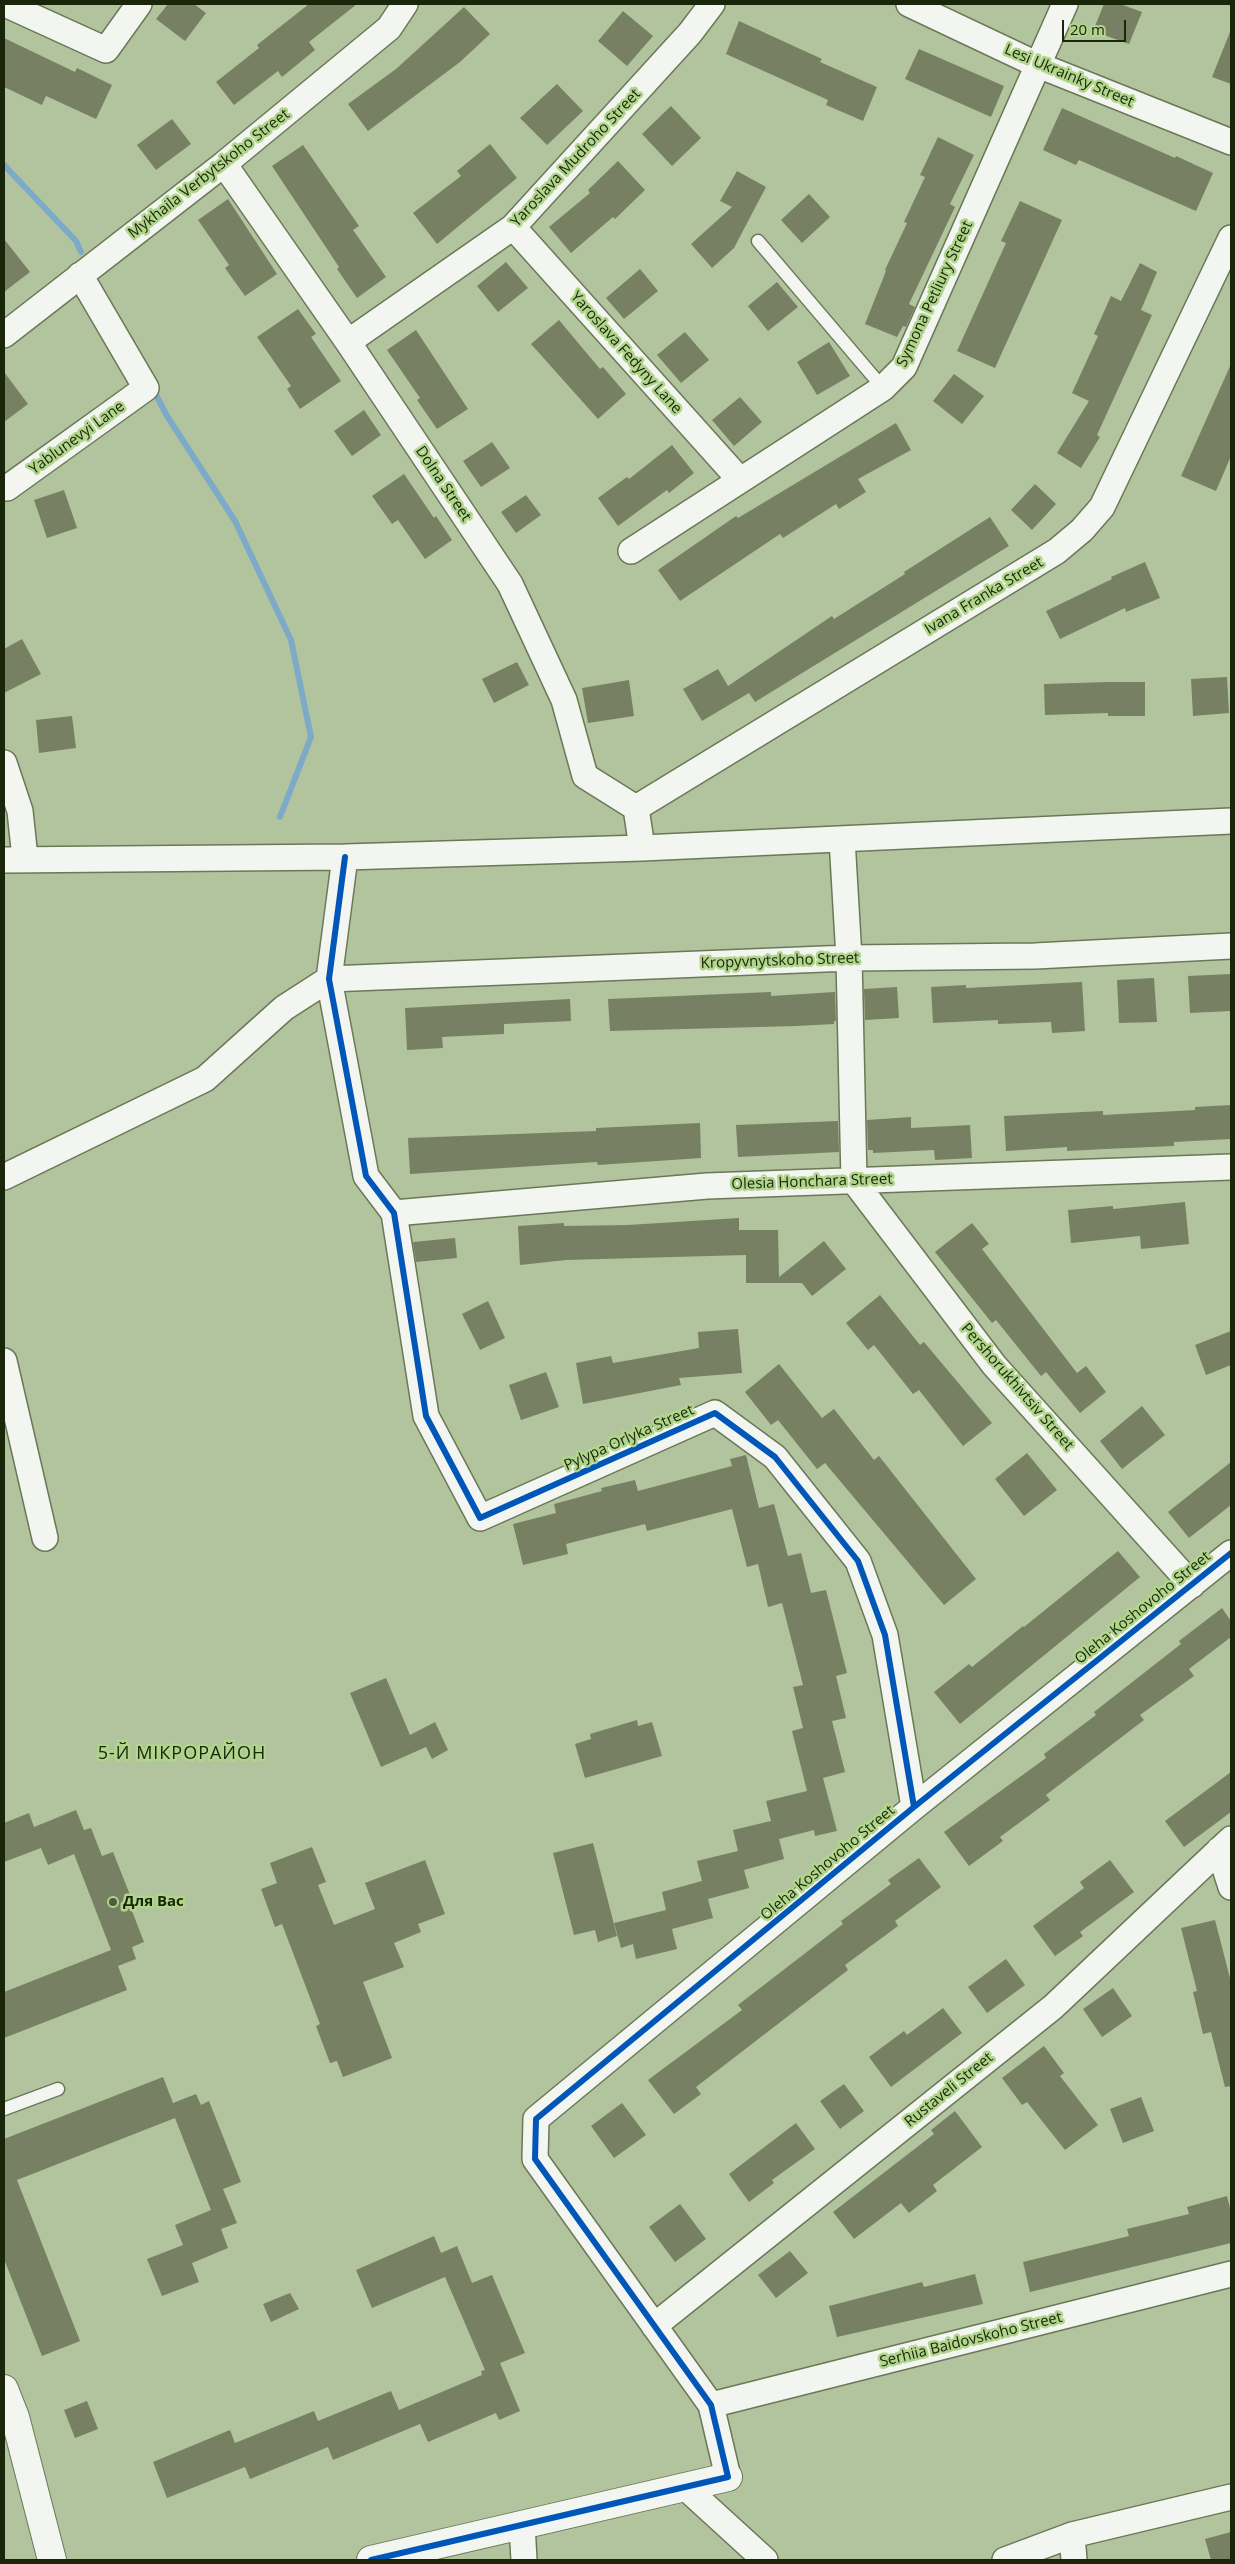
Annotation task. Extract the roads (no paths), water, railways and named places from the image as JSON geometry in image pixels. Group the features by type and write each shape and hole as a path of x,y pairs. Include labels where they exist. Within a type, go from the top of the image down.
{"street":[{"path":"5,4 106,50 139,4"},
{"name":"Mykhaila Verbytskoho Street","path":"4,335 224,164 389,28 405,4"},
{"name":"Yaroslava Mudroho Street","path":"348,342 513,227 690,33 712,4"},
{"name":"Lesi Ukrainky Street","path":"909,4 1038,65 1231,142"},
{"name":"Symona Petliury Street","path":"631,551 883,388 904,367 1065,4"},
{"name":"Dolna Street","path":"224,164 348,342 510,584 564,700 584,776 636,808"},
{"name":"Yaroslava Fedyny Lane","path":"513,227 740,480"},
{"name":"Ivana Franka Street","path":"636,808 1057,551 1082,530 1102,507 1231,238"},
{"name":"Yablunevyi Lane","path":"7,488 146,388 80,275"},
{"path":"4,763 20,811 14,859 346,857 642,848 1231,821"},
{"path":"636,808 642,848"},
{"path":"842,839 849,958 854,1181"},
{"path":"346,857 329,978 366,1176 394,1213"},
{"name":"Kropyvnytskoho Street","path":"329,978 849,958 1035,956 1231,946"},
{"path":"4,1177 205,1079 284,1008 329,978"},
{"name":"Olesia Honchara Street","path":"394,1213 707,1186 1231,1167"},
{"name":"Pershorukhivtsiv Street","path":"854,1181 994,1366 1192,1584"},
{"name":"Pylypa Orlyka Street","path":"394,1213 426,1416 480,1518 715,1413 775,1457 858,1560 885,1635 914,1807"},
{"path":"4,1361 45,1538"},
{"name":"Oleha Koshovoho Street","path":"654,2326 535,2159 536,2120 914,1807 1231,1553"},
{"path":"1225,1844 1231,1887"},
{"name":"Rustaveli Street","path":"654,2326 1053,2007 1225,1844"},
{"name":"Serhiia Baidovskoho Street","path":"711,2405 1231,2274"},
{"path":"371,2560 728,2477 711,2405 654,2326"},
{"path":"4,2389 16,2417 52,2560"},
{"path":"685,2487 765,2560"},
{"path":"1005,2560 1072,2535 1231,2497"},
{"path":"522,2525 524,2560"},
{"path":"1072,2535 1074,2560"}],"lane":[{"path":"758,241 883,388"},
{"path":"4,2110 58,2089"}],"waterway":[{"path":"4,165 76,241 81,252"},
{"path":"153,389 167,416 235,521 291,640 311,737 280,817"}],"place":[{"name":"Для Вас","path":"113,1902"}],"district":[{"name":"5-Й МІКРОРАЙОН","path":"182,1754"}]}
